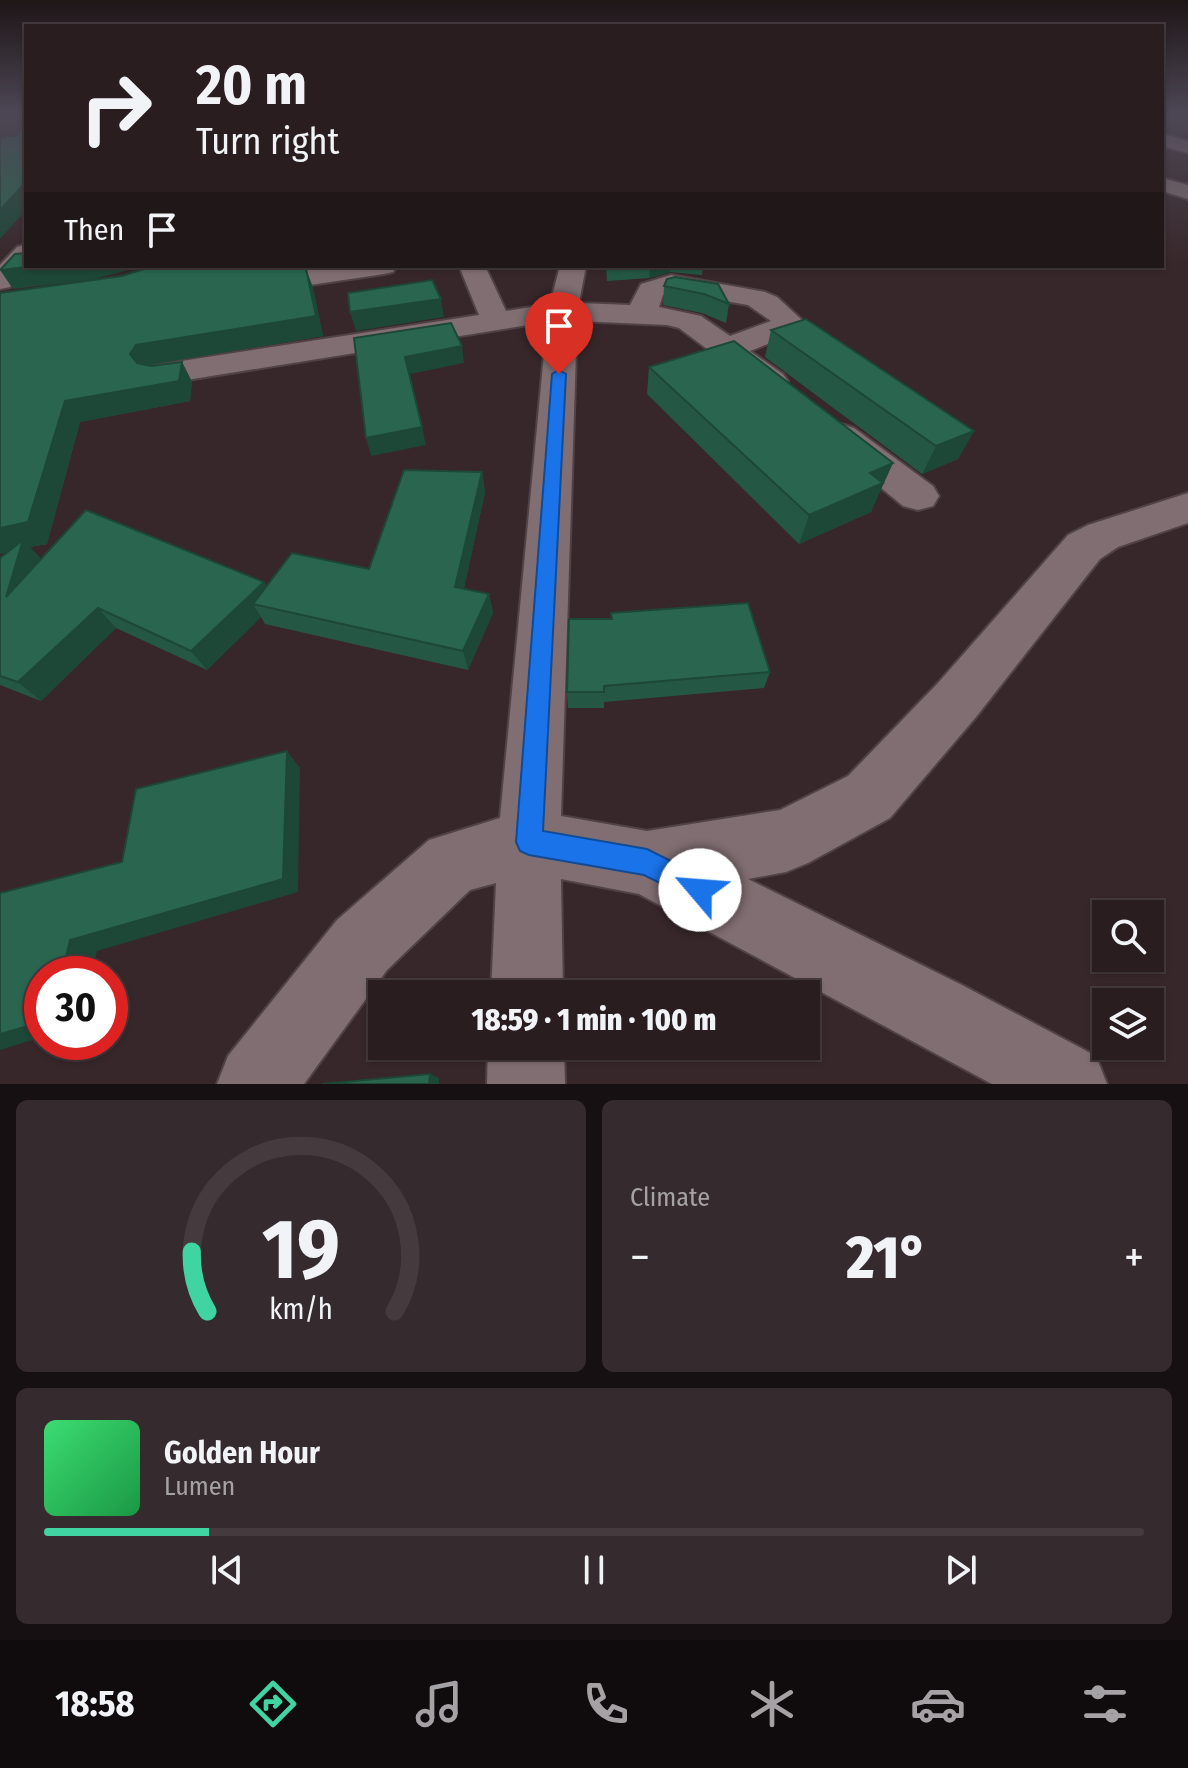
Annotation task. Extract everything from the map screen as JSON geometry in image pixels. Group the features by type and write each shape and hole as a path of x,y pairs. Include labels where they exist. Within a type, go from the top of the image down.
{"street":[{"path":"1164,185 1188,192"},
{"path":"5,295 24,257"},
{"path":"310,277 371,268"},
{"path":"473,268 496,321"},
{"path":"641,315 651,290 671,283 755,298 767,303 787,320 784,327 728,348"},
{"path":"527,980 529,842 568,289"},
{"path":"162,374 496,321 568,289 641,315 668,316 690,322 918,496"},
{"path":"647,863 786,841 869,797 957,700 1084,547 1103,536 1188,508"},
{"path":"256,1084 362,945 452,863 529,842 647,863 936,1011 1068,1084"},
{"path":"526,1060 526,1084"}],"building":[{"path":"0,164 24,164 24,184 0,210"},
{"path":"24,253 24,267 0,270 15,254"},
{"path":"147,268 301,268 306,269 316,316 136,345 130,354 137,363 151,366 182,362 179,381 65,401 28,522 0,528 0,293 122,276"},
{"path":"675,277 718,284 729,304 704,294 664,286 667,279"},
{"path":"432,280 441,299 350,312 348,293"},
{"path":"806,319 974,431 936,446 771,330"},
{"path":"451,323 462,346 405,357 422,427 366,438 354,338"},
{"path":"734,341 893,463 870,473 883,483 809,515 649,367"},
{"path":"404,470 482,472 455,587 489,594 463,651 253,604 292,553 369,569"},
{"path":"86,510 264,582 191,651 98,608 18,682 0,676 0,558 23,540 6,597"},
{"path":"748,603 770,672 604,686 604,692 567,692 569,619 612,619 611,613"},
{"path":"287,751 283,879 70,940 66,956 24,956 24,1027 0,1034 0,893 122,862 136,789"},
{"path":"430,1074 429,1084 322,1084"}],"route":[{"path":"559,374 529,842 647,863 700,890"}]}
